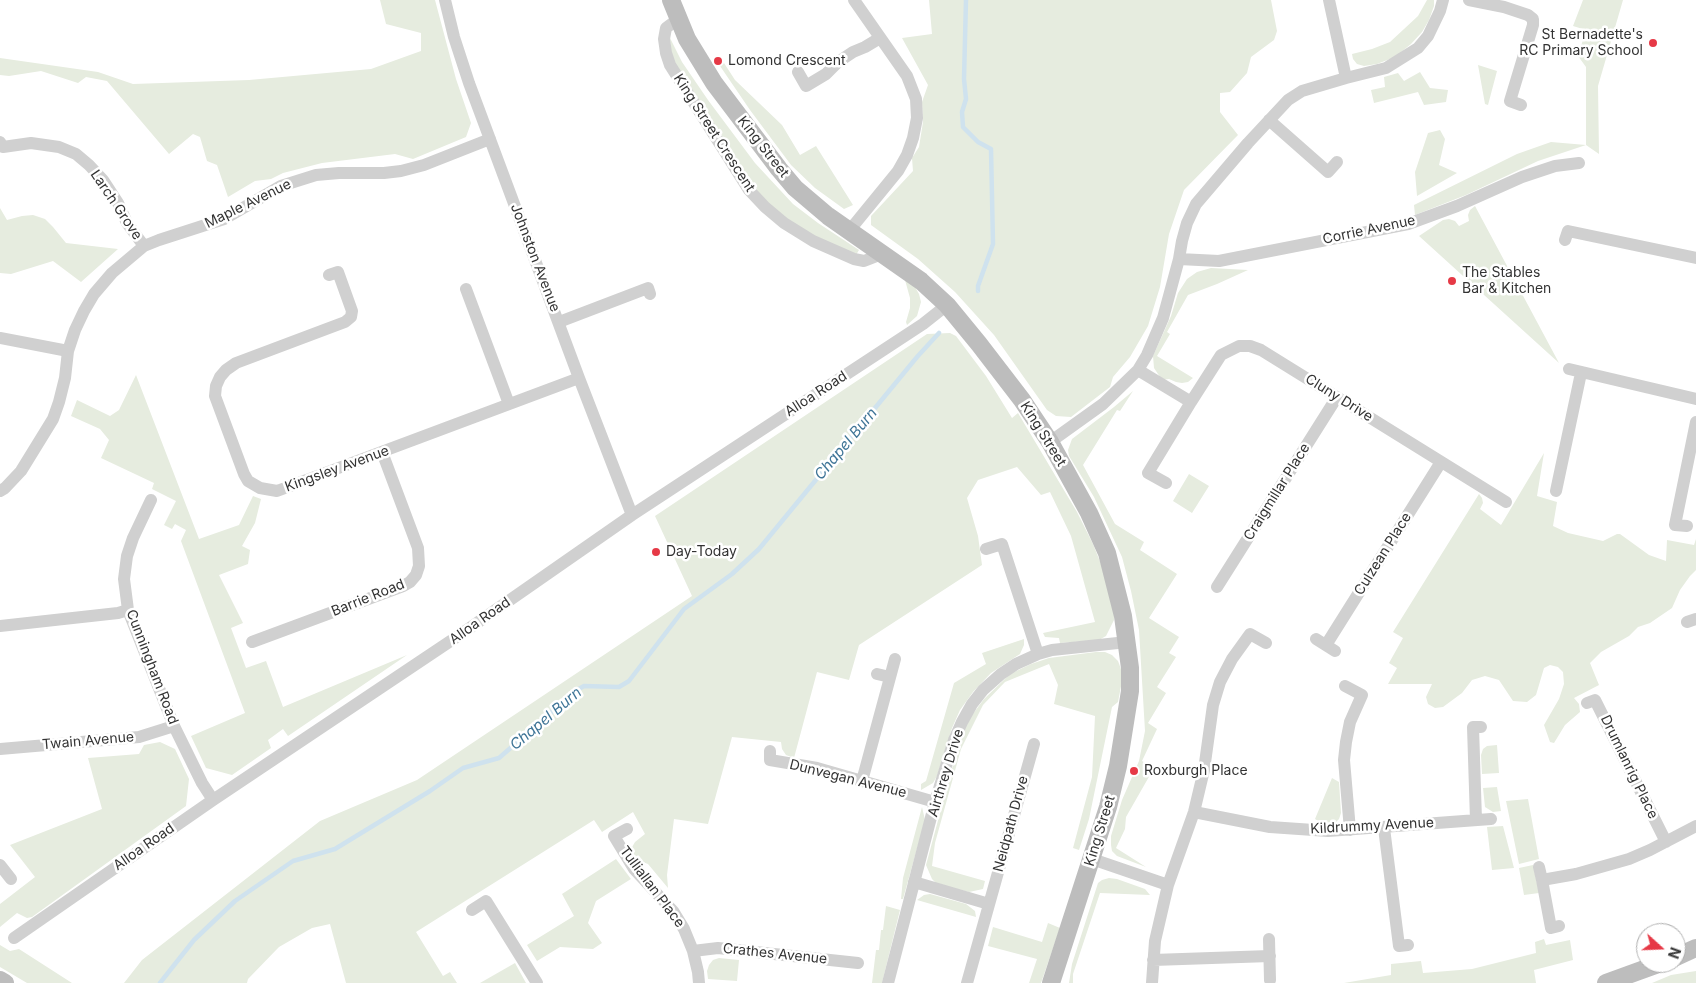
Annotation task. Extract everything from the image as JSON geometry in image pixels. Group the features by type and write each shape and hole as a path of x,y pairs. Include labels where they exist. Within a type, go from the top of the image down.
{"main road":[{"name":"King Street","path":"671,0 687,40 714,83 779,169 811,203 849,232 921,281 947,305 1022,400 1050,442 1089,513 1107,553 1116,584 1127,642 1130,691 1123,742 1108,807 1051,983"},
{"path":"1606,983 1636,972"},
{"path":"0,980 5,983"}],"street":[{"name":"Johnston Avenue","path":"445,0 457,49 490,140 632,515"},
{"path":"849,232 898,171 907,155 917,118 916,100 907,76 854,0"},
{"path":"1329,0 1346,78"},
{"path":"1050,442 1102,404 1138,370 1163,318 1187,223 1196,204 1269,120 1288,100 1302,91 1386,68 1418,48 1428,36 1443,0"},
{"path":"1469,0 1528,14 1533,19 1533,25 1510,101 1521,105"},
{"name":"King Street Crescent","path":"678,19 666,28 664,39 670,65 749,190 765,208 784,223 813,241 854,259 864,260 882,254"},
{"path":"798,72 806,86 826,74 838,62 853,52 880,38"},
{"path":"1269,120 1328,172 1337,162"},
{"name":"Maple Avenue","path":"0,491 6,488 22,471 52,420 60,402 68,351 75,330 94,294 112,273 144,246 224,219 281,186 316,175 401,171 424,165 490,140"},
{"name":"Larch Grove","path":"1,146 32,143 59,147 76,154 90,165 103,180 118,203 127,223 144,246"},
{"name":"Corrie Avenue","path":"1179,258 1219,261 1408,224 1457,206 1522,177 1555,166 1579,163"},
{"path":"1565,240 1568,232 1696,258"},
{"name":"Kingsley Avenue","path":"329,275 338,272 352,311 351,317 346,322 236,363 220,377 215,396 244,474 248,481 260,488 277,491 579,378"},
{"path":"559,322 648,288 650,294"},
{"path":"466,290 465,304 509,404"},
{"name":"Alloa Road","path":"14,938 213,800 464,632 632,515 923,324 947,305"},
{"path":"0,338 68,351"},
{"name":"Cluny Drive","path":"1166,483 1148,473 1191,402 1221,355 1239,346 1250,346 1261,350 1504,501 1494,510"},
{"path":"1138,370 1191,402"},
{"path":"1556,492 1575,371 1696,399"},
{"name":"Craigmillar Place","path":"1216,587 1337,397"},
{"path":"1687,526 1675,525 1696,422"},
{"name":"Barrie Road","path":"252,642 403,586 416,575 419,566 418,548 382,452"},
{"name":"Culzean Place","path":"1326,645 1441,462"},
{"name":"Cunningham Road","path":"151,500 133,538 127,556 124,579 128,610 174,726 202,783 213,800"},
{"path":"986,549 1002,544 1038,654"},
{"path":"0,626 118,613 128,610"},
{"path":"1152,983 1155,941 1168,885 1194,812 1204,770 1213,704 1220,682 1232,659 1250,634 1266,643"},
{"name":"Airthrey Drive","path":"888,983 935,802 954,740 972,704 1001,674 1016,664 1038,654 1052,650 1127,642"},
{"path":"862,781 895,659"},
{"path":"877,674 890,677"},
{"path":"1345,686 1362,695 1350,722 1344,760 1350,830"},
{"name":"Drumlanrig Place","path":"1587,703 1595,700 1666,842"},
{"name":"Twain Avenue","path":"0,749 139,737 174,726"},
{"path":"1476,820 1473,727 1481,727"},
{"name":"Neidpath Drive","path":"967,983 1034,744"},
{"name":"Dunvegan Avenue","path":"770,751 770,760 817,768 935,802"},
{"name":"Kildrummy Avenue","path":"1194,812 1270,827 1328,831 1491,818"},
{"path":"1559,926 1551,928 1540,873 1576,874 1629,859 1696,826"},
{"path":"1384,828 1400,946 1408,945"},
{"name":"Tulliallan Place","path":"627,829 614,836 634,869 673,911 684,930 693,951 699,983"},
{"path":"1092,858 1168,885"},
{"path":"0,865 11,879"},
{"path":"914,882 989,904"},
{"path":"472,910 486,901 537,983"},
{"path":"1269,939 1270,980"},
{"name":"Crathes Avenue","path":"693,951 718,948 858,963"},
{"path":"1153,960 1270,956"}],"shaded area":[{"path":"380,0 435,0 456,79 471,123 466,137 413,159 395,154 322,163 283,173 271,179 255,181 228,197 217,165 207,161 200,137 193,134 169,154 107,81 86,77 78,83 41,71 9,76 0,75 0,58 98,72 133,84 249,80 371,69 421,51 421,33 386,24"},
{"path":"929,0 1271,0 1277,31 1274,40 1251,57 1247,73 1230,92 1220,93 1220,112 1238,135 1184,190 1169,234 1160,287 1148,326 1130,357 1113,377 1110,387 1071,417 1056,416 1047,410 994,335 955,292 918,259 871,225 871,216 913,171 912,158 919,147 923,122 922,102 928,85 902,38 932,34"},
{"path":"1427,0 1434,0 1429,20 1422,32 1411,44 1395,57 1377,64 1364,66 1357,64 1352,54 1390,42 1418,16"},
{"path":"1583,0 1623,0 1598,86 1599,154 1586,145 1586,67 1578,56 1586,30 1573,26"},
{"path":"670,38 682,62 755,163 793,204 859,250 856,255 804,231 764,202 680,73 671,54"},
{"path":"724,63 735,80 782,125 800,155 816,146 853,205 844,209 815,188 791,165 720,66"},
{"path":"1478,65 1497,71 1488,105 1485,104"},
{"path":"1420,72 1430,88 1448,90 1446,102 1424,105 1418,92 1374,103 1371,90 1385,87 1384,77 1398,73 1404,81"},
{"path":"1440,130 1445,139 1439,165 1457,173 1417,196 1415,172 1428,133"},
{"path":"1551,142 1586,145 1538,161 1466,195 1415,215 1414,205 1517,154"},
{"path":"1475,206 1559,363 1419,236 1443,220 1455,221 1459,226 1469,221 1468,215 1470,210"},
{"path":"0,208 7,220 33,215 45,219 66,243 118,249 81,282 53,261 11,274 0,273"},
{"path":"1211,268 1248,270 1188,295 1167,332 1170,334 1157,356 1193,378 1188,382 1182,383 1169,379 1162,380 1154,368 1153,356 1171,316 1178,293 1187,279 1197,272"},
{"path":"905,280 915,287 921,302 917,316 907,325 910,298"},
{"path":"950,333 956,336 986,376 1012,418 1018,413 1077,512 1105,574 1114,611 1114,620 1106,636 1099,640 1060,643 1059,638 1045,637 1043,633 1095,622 1071,536 1050,492 1041,495 1017,467 978,480 967,498 978,536 982,565 859,645 849,680 817,672 794,758 786,755 782,749 781,742 732,737 708,824 674,819 667,875 668,888 648,864 635,859 632,854 631,849 635,842 645,834 633,812 602,832 594,820 416,932 443,976 450,972 457,983 346,983 330,924 312,928 279,947 248,979 247,983 124,983 142,960 320,821 417,780 692,596 655,516 927,334"},
{"path":"136,375 199,539 239,525 253,496 261,499 255,523 242,546 250,550 248,564 219,575 243,623 231,628 246,668 266,661 283,707 407,655 288,736 283,729 268,740 271,748 232,775 206,768 191,736 245,713 181,541 186,530 175,524 172,529 164,525 176,501 152,489 154,483 101,458 109,440 100,429 71,416 77,400 110,416 119,410"},
{"path":"1133,391 1120,411 1117,410 1083,465 1115,524 1144,542 1140,550 1177,574 1149,618 1179,637 1169,653 1176,657 1157,687 1166,693 1148,723 1157,729 1142,761 1154,768 1126,817 1125,829 1116,848 1146,867 1117,856 1112,851 1111,845 1111,836 1122,800 1139,761 1145,731 1139,630 1122,557 1094,497 1069,456 1068,450 1072,439"},
{"path":"1544,453 1537,496 1557,502 1553,526 1568,533 1603,541 1620,534 1649,555 1666,561 1667,540 1694,545 1696,539 1696,570 1680,590 1672,608 1650,623 1638,627 1629,636 1601,652 1590,663 1599,685 1574,698 1579,704 1580,712 1565,725 1554,743 1550,742 1544,725 1559,699 1564,684 1563,672 1558,667 1550,665 1544,668 1536,695 1527,702 1513,701 1499,680 1485,676 1472,680 1462,693 1443,707 1435,708 1428,704 1426,697 1432,684 1388,684 1397,668 1389,663 1403,638 1393,632 1479,494 1483,503 1480,509 1501,525"},
{"path":"1189,474 1209,486 1192,513 1173,501"},
{"path":"1024,639 1024,645 1020,654 991,673 973,692 960,710 952,728 937,776 933,783 921,790 921,784 926,781 954,683 986,664 982,653"},
{"path":"1105,652 1112,655 1118,661 1122,681 1118,702 1112,707 1089,819 1079,850 1073,848 1092,777 1095,716 1054,704 1058,685 1049,664 1005,682 983,705 961,749 935,843 932,866 985,881 983,889 969,892 937,884 932,879 926,865 957,750 963,731 972,715 984,699 1010,674 1049,658"},
{"path":"160,742 175,749 189,779 186,806 32,917 27,918 17,913 0,927 0,904 35,877 10,845 102,809 88,758 139,754 144,745"},
{"path":"1497,745 1499,773 1482,774 1481,755 1483,749 1487,746"},
{"path":"1332,778 1339,782 1341,813 1339,819 1330,825 1323,824 1315,819"},
{"path":"1497,787 1501,811 1493,812 1485,807 1483,788"},
{"path":"1528,799 1539,859 1519,864 1506,801"},
{"path":"922,807 925,820 903,899 901,899 903,878"},
{"path":"1503,826 1514,868 1492,870 1487,827"},
{"path":"616,859 631,879 596,901 588,923 602,943 593,949 560,947 537,961 527,945 574,916 562,894"},
{"path":"1533,865 1539,893 1524,895 1519,868"},
{"path":"1109,878 1145,889 1150,895 1100,893 1073,974 1073,983 1069,983 1072,964 1098,883"},
{"path":"930,894 966,904 975,911 976,917 917,900 924,895"},
{"path":"886,906 900,910 882,983 872,983 876,950 879,950"},
{"path":"1048,923 1060,928 1041,983 1029,983 1037,959 988,946 993,927 1042,942"},
{"path":"1544,939 1546,945 1570,940 1573,960 1534,970 1536,983 1344,983 1391,975 1391,964 1421,961 1423,973 1472,969 1536,953 1535,942"},
{"path":"0,945 10,951 19,949 72,983 27,983 0,967"},
{"path":"719,958 739,960 737,981 708,979 707,971 709,965 713,960"},
{"path":"515,963 526,983 480,983"},
{"path":"1696,971 1696,983 1652,983 1671,975"}],"waterway":[{"name":"Chapel Burn","path":"966,0 964,79 966,99 962,112 963,127 978,142 991,149 993,244 978,286 978,291"},
{"name":"Chapel Burn","path":"160,983 194,940 235,901 293,861 335,849 430,791 463,768 499,758 584,686 619,687 629,681 684,609 732,574 759,549 917,357 939,333"}],"place":[{"name":"St Bernadette's RC Primary School","path":"1653,43"},
{"name":"Lomond Crescent","path":"718,61"},
{"name":"The Stables Bar & Kitchen","path":"1452,281"},
{"name":"Day-Today","path":"656,552"},
{"name":"Roxburgh Place","path":"1134,771"}]}
